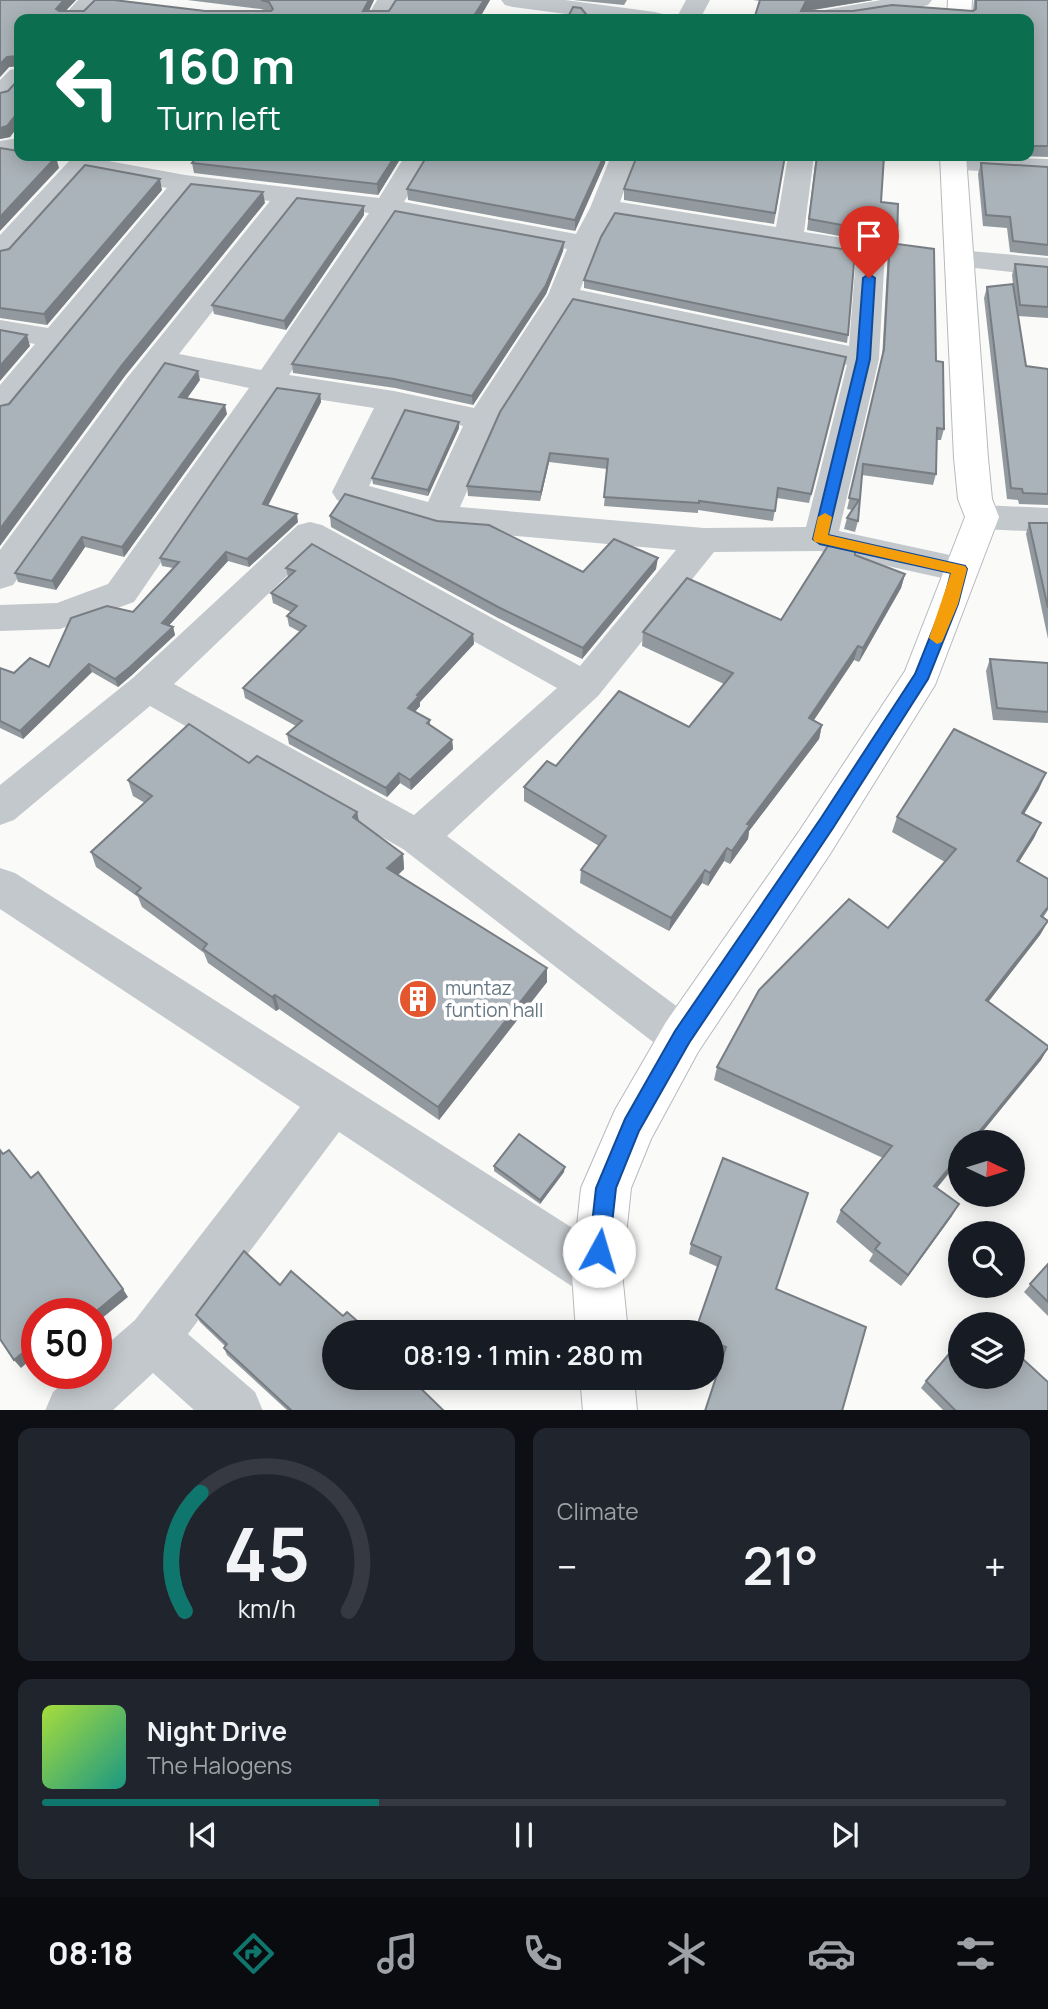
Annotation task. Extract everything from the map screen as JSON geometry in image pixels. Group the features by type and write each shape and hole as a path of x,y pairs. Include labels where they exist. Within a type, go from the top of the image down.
{"main road":[{"path":"602,1320 597,1273 606,1188 632,1126 682,1037 814,842 922,675 951,604 960,569 982,517 975,499 971,458 953,161"},
{"path":"608,1390 610,1410"}],"street":[{"path":"78,14 91,0"},
{"path":"513,0 618,14"},
{"path":"845,14 919,0"},
{"path":"0,95 14,80"},
{"path":"0,618 60,616 121,593 269,382 415,161"},
{"path":"438,517 482,420 563,295 584,244 604,208 622,161"},
{"path":"789,237 800,161"},
{"path":"967,161 1048,167"},
{"path":"0,252 81,164 185,183 387,207 584,244"},
{"path":"0,406 185,183"},
{"path":"0,576 159,359 289,196"},
{"path":"604,208 871,251 864,359 820,539"},
{"path":"958,259 1048,267"},
{"path":"563,295 864,359"},
{"path":"0,328 57,339"},
{"path":"159,359 269,382 394,401 482,420"},
{"path":"394,401 349,492 438,517 704,540 820,539 960,569"},
{"path":"982,517 1048,520"},
{"path":"0,808 147,687 310,534 585,686"},
{"path":"418,837 585,686 704,540"},
{"path":"147,687 418,837 682,1037"},
{"path":"0,886 597,1273"},
{"path":"72,1410 153,1338 333,1102"},
{"path":"153,1338 236,1410"}],"building":[{"path":"0,0 64,0 56,9 59,11 84,11 95,0 114,0 205,11 271,11 273,9 269,2 261,0 369,0 363,11 389,11 396,0 484,0 475,14 14,14 14,56 7,57 0,64"},
{"path":"760,0 814,0 806,1 801,11 853,11 892,5 973,11 976,9 976,0 1048,0 1048,146 1034,146 1034,14 756,14"},
{"path":"573,7 581,8 586,14 570,14"},
{"path":"14,84 14,117 7,126 0,128 0,93 8,91"},
{"path":"0,148 14,150 14,161 52,161 0,217"},
{"path":"193,161 392,161 377,184 192,163"},
{"path":"424,161 602,161 575,220 407,189"},
{"path":"635,161 784,161 775,213 624,189"},
{"path":"816,161 884,161 881,202 898,204 897,244 934,249 936,361 943,362 944,429 937,428 936,474 863,464 858,521 847,518 859,500 849,498 884,349 890,240 885,233 809,219"},
{"path":"981,163 1048,167 1048,245 1013,241 1010,217 986,215"},
{"path":"85,165 160,179 44,314 0,308 0,251 9,249"},
{"path":"191,184 263,192 122,365 0,529 0,406 9,404"},
{"path":"297,198 364,206 284,321 212,305"},
{"path":"395,211 564,242 546,285 472,396 394,379 292,364"},
{"path":"615,213 855,251 848,335 584,280 601,237"},
{"path":"1015,264 1048,267 1048,307 1020,305"},
{"path":"1013,284 1026,366 1048,369 1048,494 1023,493 1022,489 1011,488 987,287"},
{"path":"573,299 846,357 811,494 778,488 775,511 699,501 604,497 608,459 550,453 541,492 467,486 500,412"},
{"path":"0,330 27,335 0,366"},
{"path":"165,363 198,371 179,397 225,405 122,547 82,537 52,581 15,573"},
{"path":"277,388 320,394 263,504 297,514 247,559 226,552 162,623 173,627 115,679 89,664 20,731 0,721 0,668 14,673 30,658 49,667 71,618 107,606 133,612 179,562 160,558"},
{"path":"405,410 459,422 428,490 372,478"},
{"path":"345,494 437,521 489,525 583,572 614,539 658,558 583,648 498,607 330,516"},
{"path":"1029,523 1048,523 1048,608"},
{"path":"831,541 855,547 855,555 905,574 863,648 858,646 809,718 822,725 747,824 750,825 732,851 727,848 710,873 705,870 671,918 581,870 606,836 524,787 547,761 556,766 619,691 689,727 733,673 643,632 687,578 781,620"},
{"path":"312,544 473,634 408,708 430,720 427,723 452,740 410,780 399,773 386,788 287,734 302,721 243,688 306,626 287,616 297,606 271,593 295,571 286,568"},
{"path":"990,659 1048,663 1048,712 997,708"},
{"path":"189,724 249,763 257,756 357,812 353,817 403,854 387,868 547,968 438,1107 203,949 207,944 136,893 141,888 91,852 152,796 128,780"},
{"path":"954,729 1046,773 1022,813 1041,823 1017,861 1048,879 1048,907 1041,916 1048,921 986,1000 1048,1048 981,1130 948,1130 948,1169 934,1186 948,1196 948,1208 956,1208 908,1275 875,1249 880,1243 841,1210 892,1146 717,1067 759,990 849,899 888,928 956,849 897,817"},
{"path":"519,1134 565,1167 540,1200 494,1166"},
{"path":"0,1150 3,1154 9,1150 31,1178 38,1172 123,1289 112,1298 21,1298 21,1354 14,1360 0,1339"},
{"path":"723,1158 808,1193 776,1289 866,1327 842,1410 705,1410 712,1390 724,1390 724,1320 699,1320 721,1257 691,1244"},
{"path":"244,1251 280,1285 291,1271 343,1316 347,1312 356,1320 322,1320 322,1390 422,1390 443,1410 291,1410 224,1348 227,1344 196,1315"},
{"path":"1048,1264 1048,1302 1030,1284"},
{"path":"948,1355 948,1389 1025,1389 1025,1361 1048,1382 1048,1410 955,1410 926,1381"}],"slow traffic":[{"path":"825,517 820,539 960,569 951,604 937,638"}],"place":[{"name":"muntaz funtion hall","path":"418,999"}],"route":[{"path":"599,1251 606,1188 632,1126 682,1037 827,823 922,675 951,604 960,569 820,539 864,359 869,278"}]}
